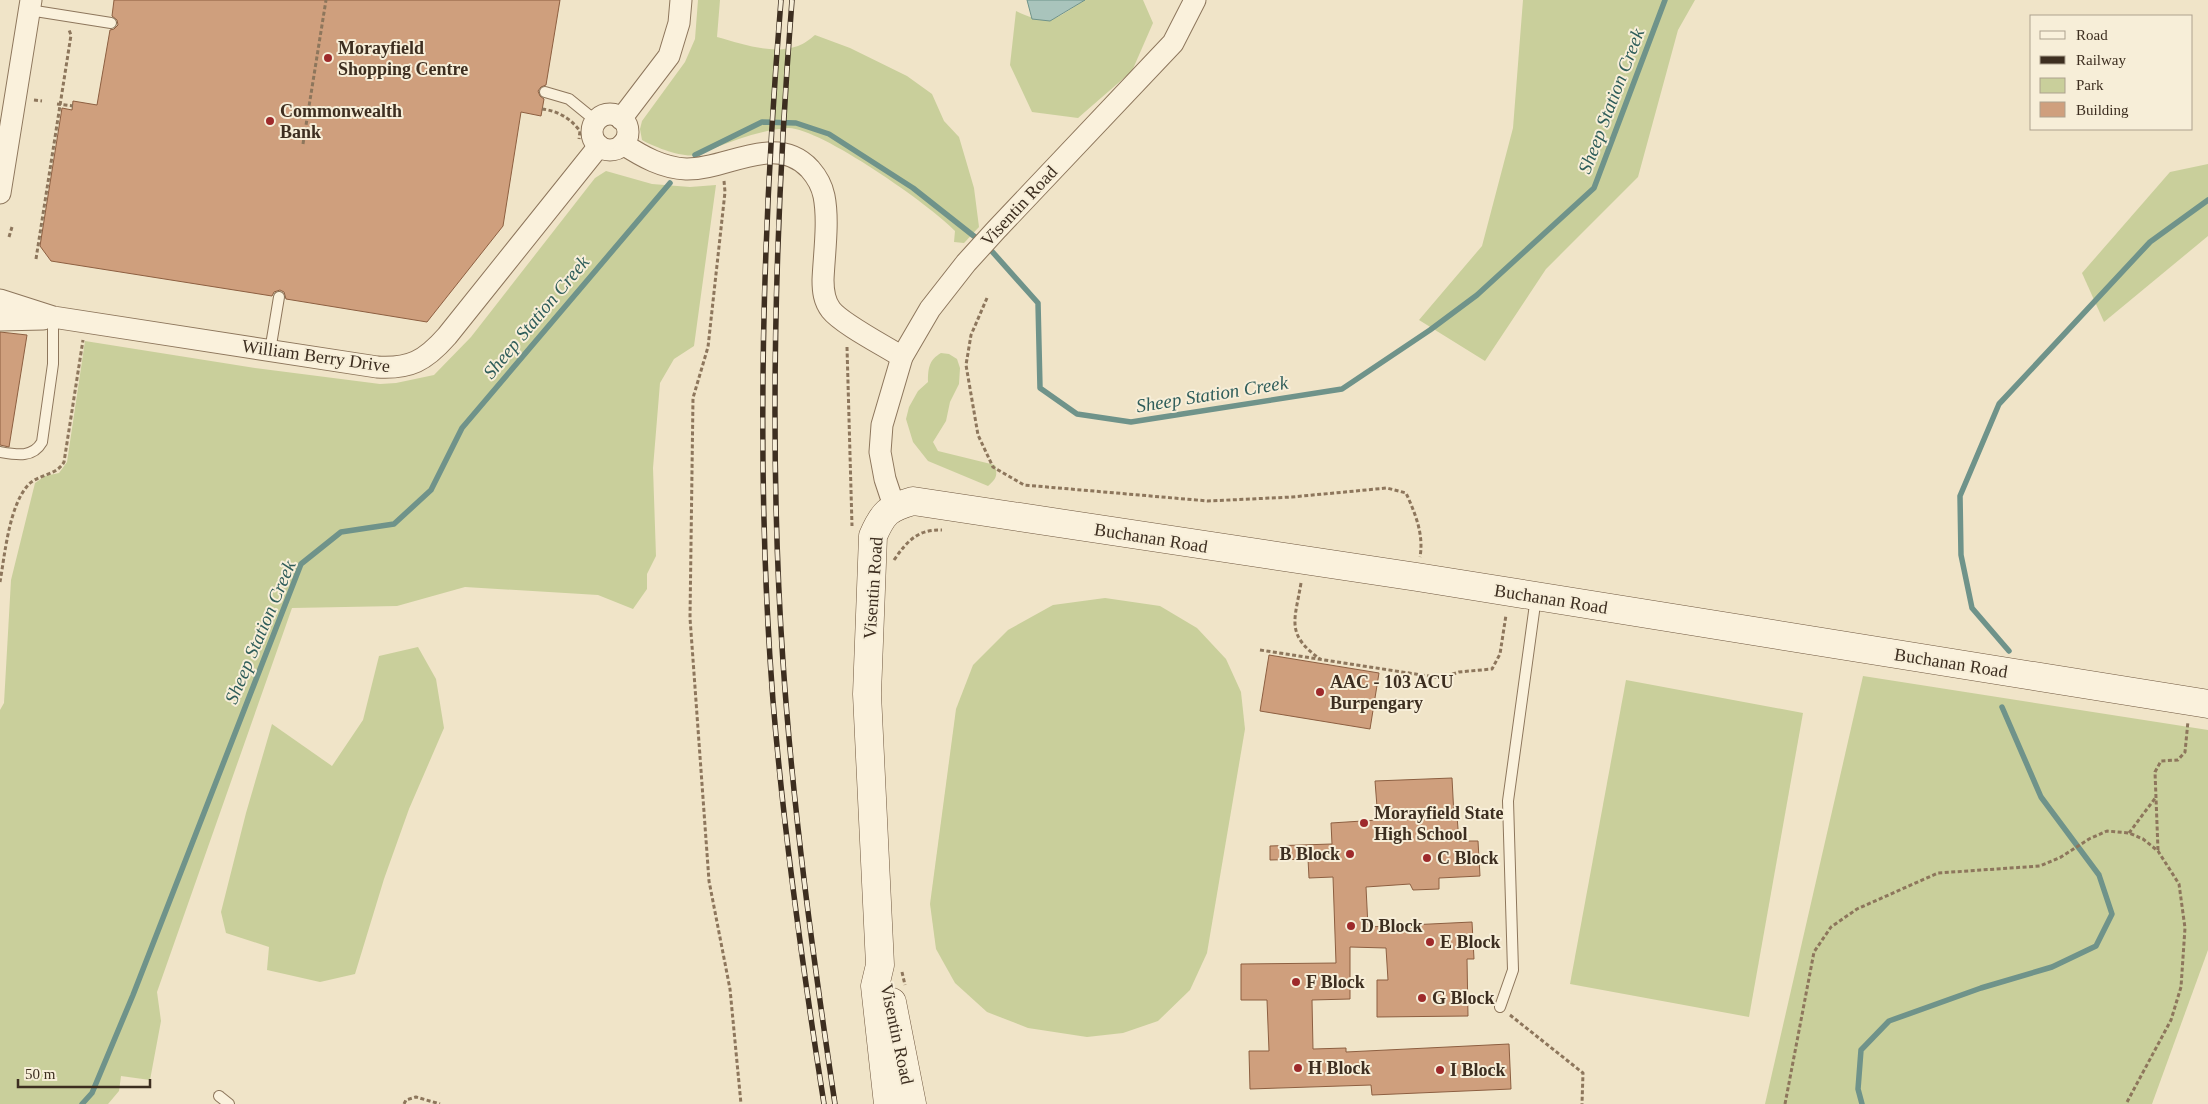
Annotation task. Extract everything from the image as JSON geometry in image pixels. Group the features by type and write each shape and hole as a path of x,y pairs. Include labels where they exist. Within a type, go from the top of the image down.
{"main road":[{"name":"Buchanan Road","path":"894,506 913,501 1416,578 1534,608 2198,716"},
{"name":"Visentin Road","path":"888,1104 875,986 880,965 867,694 874,536 881,518 894,506"},
{"name":"Visentin Road","path":"880,965 888,986 912,1104"}],"street":[{"path":"621,118 669,56 678,23 681,0"},
{"name":"Visentin Road","path":"894,506 885,479 880,452 882,425 902,357 930,309 966,263 996,230 1172,43 1195,0"},
{"path":"0,193 30,5"},
{"path":"611,114 621,118 627,128 623,144 614,149 599,146 595,142 592,131 596,121 600,117 611,114"},
{"path":"623,144 649,160 685,169 714,166 750,155 771,153 785,154 803,162 817,178 825,198 823,291 828,305 837,316 902,357"},
{"name":"William Berry Drive","path":"0,300 53,317 388,368 409,365 426,357 447,336 599,146"},
{"name":"William Berry Drive","path":"0,320 32,321 53,317"}],"lane":[{"path":"30,5 111,23"},
{"path":"545,92 569,99 596,121"},
{"path":"270,351 279,298"},
{"path":"0,452 26,454 39,448 42,442 53,364 53,317"},
{"path":"1500,1007 1512,970 1508,800 1534,608"},
{"path":"219,1096 229,1104"}],"path":[{"path":"303,144 326,0"},
{"path":"36,258 58,104 71,35 69,30"},
{"path":"31,100 42,102"},
{"path":"58,104 73,106"},
{"path":"542,108 559,113 574,124 580,131 578,149"},
{"path":"733,178 724,180 725,192 708,347 693,398 690,618 709,881 730,990 741,1104"},
{"path":"9,237 12,227"},
{"path":"987,298 971,336 966,365 978,435 994,467 1024,485 1208,501 1292,497 1387,488 1406,493 1418,518 1421,550 1416,578"},
{"path":"0,582 7,542 15,512 23,493 30,483 60,469 64,462 83,337"},
{"path":"841,341 847,346 853,514 852,533"},
{"path":"892,564 907,541 931,529 946,530"},
{"path":"1292,581 1307,584"},
{"path":"1301,583 1295,630 1299,640 1307,650 1320,659"},
{"path":"1501,614 1506,615 1534,608"},
{"path":"1260,650 1441,678 1459,672 1487,671 1492,669 1499,660 1506,615"},
{"path":"2179,720 2198,716"},
{"path":"2158,851 2155,772 2161,761 2178,760 2185,752 2198,716"},
{"path":"2129,833 2156,797"},
{"path":"1784,1104 1814,952 1831,927 1857,909 1938,873 2040,866 2061,857 2089,839 2107,831 2129,833 2144,839 2158,851 2179,884 2185,928 2181,987 2171,1020 2126,1104"},
{"path":"1500,1007 1584,1073 1582,1104"},
{"path":"404,1104 406,1100 416,1097 440,1104"}],"green space":[{"path":"698,0 720,0 717,37 758,48 778,49 798,46 815,35 850,48 907,76 932,94 944,121 959,137 974,188 979,227 964,243 954,242 955,231 924,204 848,154 824,140 803,131 788,128 759,133 701,154 690,156 654,146 642,140 640,129 642,121 685,62 695,39"},
{"path":"1085,0 1143,0 1153,23 1132,71 1078,118 1032,112 1010,65 1016,11 1037,19 1052,19"},
{"path":"1523,0 1695,0 1678,30 1638,177 1546,269 1485,361 1419,320 1482,246 1513,128"},
{"path":"2208,164 2208,236 2104,322 2082,273 2170,172"},
{"path":"606,171 652,184 690,187 716,185 694,346 674,359 660,383 653,468 656,556 647,574 647,589 633,609 598,595 465,587 397,606 292,608 157,992 161,1021 150,1080 121,1076 119,1091 108,1104 0,1104 0,710 4,703 11,580 35,483 45,476 59,473 67,462 85,341 255,368 380,384 396,383 434,375 471,337 595,178"},
{"path":"941,353 949,354 957,359 960,368 959,384 950,402 946,421 933,442 938,451 995,465 996,477 988,486 928,461 913,442 906,419 909,407 918,391 928,382 929,369 932,362"},
{"path":"1105,598 1160,606 1197,628 1226,659 1241,692 1245,729 1207,953 1190,990 1158,1021 1123,1033 1087,1037 1028,1028 987,1012 955,983 936,949 930,904 956,709 973,665 1008,630 1053,605"},
{"path":"418,647 436,679 444,728 409,809 384,879 355,974 320,982 267,970 269,947 226,933 221,912 246,813 272,724 332,766 363,720 379,656"},
{"path":"1863,676 2208,730 2208,950 2152,1104 1765,1104"},
{"path":"1626,680 1803,713 1749,1017 1570,984"}],"water":[{"path":"1027,0 1085,0 1050,21 1032,19"}],"building":[{"path":"114,0 560,0 546,85 538,91 544,99 541,116 521,112 503,226 427,322 286,299 284,292 280,290 274,292 272,296 51,261 40,246 62,108 72,110 73,101 97,105 110,30 118,25 117,20 112,16"},
{"path":"0,332 27,335 9,447 0,445"},
{"name":"AAC - 103 ACU Burpengary","path":"1269,655 1379,673 1370,729 1260,711"},
{"path":"1452,778 1454,816 1457,816 1459,841 1478,841 1480,876 1439,878 1439,889 1413,890 1410,884 1366,887 1368,927 1472,922 1474,959 1467,959 1468,1016 1377,1017 1377,980 1388,980 1386,948 1350,947 1350,999 1312,1000 1313,1049 1346,1048 1346,1052 1509,1044 1511,1089 1372,1095 1371,1085 1250,1089 1249,1051 1269,1051 1267,1000 1241,1000 1241,964 1336,963 1333,877 1309,878 1308,859 1270,860 1270,846 1332,844 1331,823 1378,820 1375,781"}],"waterway":[{"name":"Sheep Station Creek","path":"695,155 762,122 796,123 829,134 913,188 989,248 1038,303 1040,388 1077,414 1131,422 1342,389 1430,330 1477,295 1594,188 1665,0"},
{"name":"Sheep Station Creek","path":"82,1104 92,1093 133,995 301,564 341,532 394,524 431,490 462,428 670,183"},
{"path":"2009,651 1972,608 1961,555 1960,496 1999,404 2150,242 2208,200"},
{"path":"1862,1104 1858,1089 1861,1050 1889,1021 1981,988 2052,967 2096,946 2112,914 2099,875 2041,797 2002,707"}],"railway":[{"path":"781,0 769,175 763,350 764,526 767,614 773,701 788,853 824,1104"},
{"path":"792,0 781,165 775,331 778,579 792,773 812,939 835,1104"}],"place":[{"name":"Morayfield Shopping Centre","path":"328,58"},
{"name":"Commonwealth Bank","path":"270,121"},
{"name":"AAC - 103 ACU Burpengary","path":"1320,692"},
{"name":"Morayfield State High School","path":"1364,823"},
{"name":"B Block","path":"1350,854"},
{"name":"C Block","path":"1427,858"},
{"name":"D Block","path":"1351,926"},
{"name":"E Block","path":"1430,942"},
{"name":"F Block","path":"1296,982"},
{"name":"G Block","path":"1422,998"},
{"name":"H Block","path":"1298,1068"},
{"name":"I Block","path":"1440,1070"}]}
